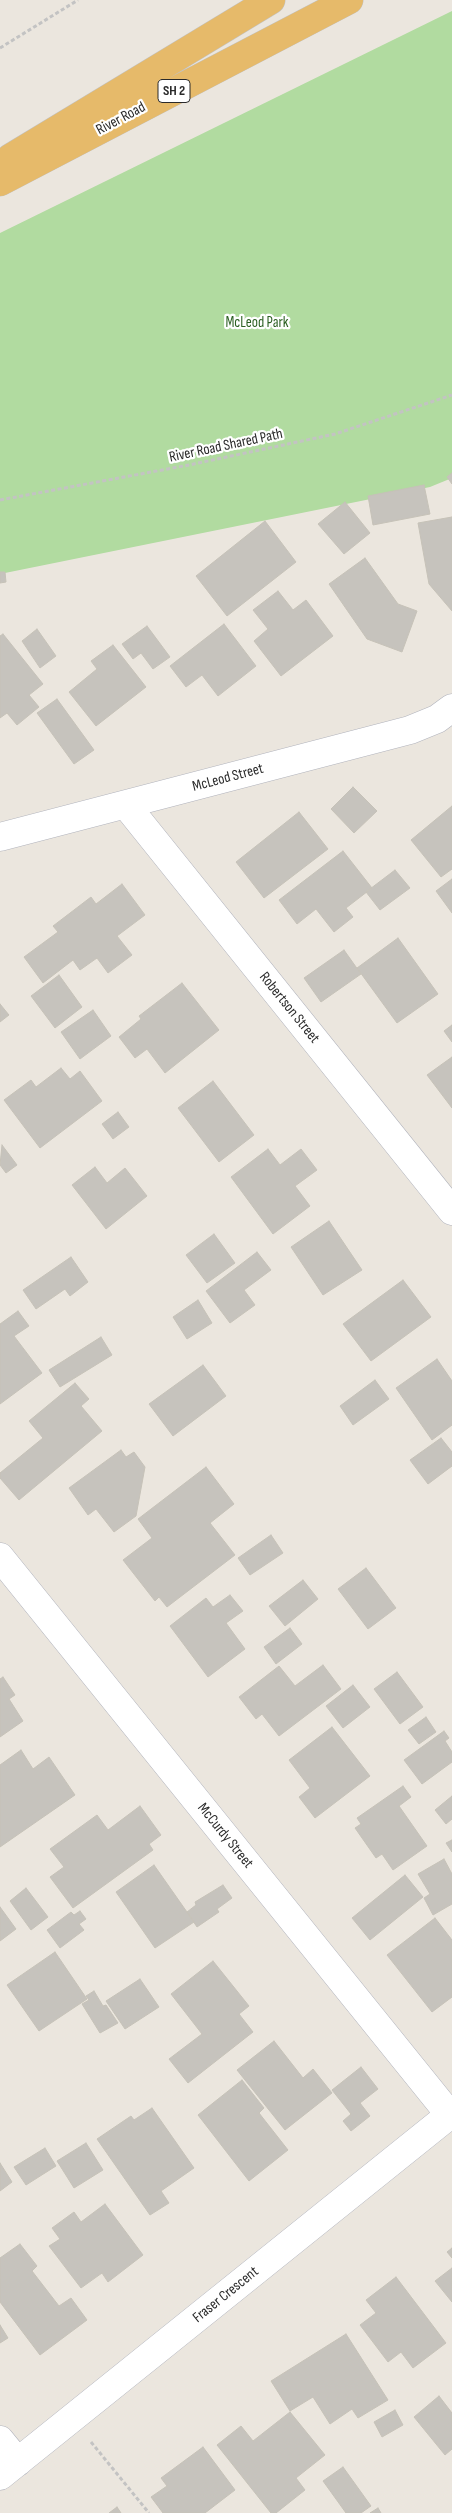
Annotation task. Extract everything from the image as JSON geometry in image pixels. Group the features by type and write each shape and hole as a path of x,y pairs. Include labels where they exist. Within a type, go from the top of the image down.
{"highway":[{"name":"River Road","path":"0,164 271,0"},
{"path":"157,69 281,0"},
{"name":"River Road","path":"0,182 349,0"}],"street":[{"name":"McLeod Street","path":"0,837 410,730 437,719 452,708"},
{"name":"Robertson Street","path":"126,804 452,1211"},
{"name":"McCurdy Street","path":"0,1557 451,2114"},
{"name":"Fraser Crescent","path":"9,2469 451,2114"},
{"path":"0,2440 9,2469"}],"path":[{"path":"0,48 78,0"},
{"name":"River Road Shared Path","path":"0,500 190,465 335,434 452,395"},
{"path":"73,2418 149,2513"}],"green space":[{"name":"McLeod Park","path":"452,11 452,478 430,487 0,574 0,233"}],"building":[{"path":"452,473 452,484 447,477"},
{"path":"424,485 430,514 373,525 368,496"},
{"path":"345,502 370,533 344,554 318,524"},
{"path":"452,517 452,611 429,584 418,523"},
{"path":"265,521 296,562 227,616 196,576"},
{"path":"365,558 398,604 417,611 402,652 367,639 329,584"},
{"path":"0,572 5,572 6,582 0,583"},
{"path":"278,591 293,610 306,600 333,636 281,676 254,641 268,629 253,610"},
{"path":"224,624 256,666 218,696 202,675 186,687 170,666"},
{"path":"147,626 170,657 153,669 141,653 133,659 122,644"},
{"path":"37,629 56,656 40,668 22,641"},
{"path":"3,634 43,684 29,695 39,707 17,725 7,713 0,718 0,636"},
{"path":"113,645 146,687 96,726 69,692 97,669 91,661"},
{"path":"57,699 94,750 74,764 37,713"},
{"path":"353,787 377,811 354,833 331,809"},
{"path":"452,806 452,869 441,877 411,840"},
{"path":"299,812 328,849 264,898 236,862"},
{"path":"343,851 372,888 346,908 353,917 334,932 316,909 297,924 279,900"},
{"path":"395,870 410,888 380,910 366,892"},
{"path":"452,879 452,913 436,891"},
{"path":"122,884 145,915 117,936 132,955 108,973 97,958 80,970 73,960 43,983 24,957 58,932 53,926 91,897 96,904"},
{"path":"398,938 438,994 397,1023 357,968"},
{"path":"344,950 361,974 321,1002 304,978"},
{"path":"59,975 82,1007 55,1028 31,996"},
{"path":"182,983 219,1030 165,1073 147,1049 135,1058 119,1037 141,1019 139,1016"},
{"path":"0,1004 9,1015 0,1022"},
{"path":"93,1010 111,1036 80,1059 61,1032"},
{"path":"452,1025 452,1042 444,1031"},
{"path":"452,1057 452,1108 427,1075"},
{"path":"61,1068 70,1079 80,1071 102,1101 40,1148 4,1100 31,1080 36,1087"},
{"path":"213,1081 254,1135 219,1162 178,1108"},
{"path":"118,1112 129,1127 113,1139 102,1124"},
{"path":"2,1145 17,1165 6,1173 0,1165"},
{"path":"268,1149 280,1165 301,1149 317,1170 295,1186 310,1206 273,1234 231,1177"},
{"path":"95,1167 107,1183 125,1168 147,1196 106,1229 72,1185"},
{"path":"329,1221 362,1270 323,1295 291,1247"},
{"path":"214,1234 235,1263 207,1283 186,1255"},
{"path":"257,1252 271,1270 244,1290 255,1305 230,1323 206,1291"},
{"path":"71,1257 88,1282 70,1296 65,1289 36,1309 23,1290"},
{"path":"403,1280 431,1317 371,1361 343,1324"},
{"path":"198,1300 212,1323 187,1339 173,1317"},
{"path":"18,1311 29,1326 14,1336 42,1373 0,1404 0,1324"},
{"path":"101,1337 112,1355 60,1387 49,1370"},
{"path":"437,1359 452,1381 452,1425 432,1440 396,1388"},
{"path":"203,1365 226,1396 173,1436 149,1404"},
{"path":"375,1380 389,1399 353,1425 340,1406"},
{"path":"75,1383 89,1399 81,1406 102,1431 19,1500 0,1478 0,1473 43,1438 29,1421"},
{"path":"441,1438 452,1452 452,1466 428,1484 410,1460"},
{"path":"121,1450 126,1457 134,1452 145,1467 136,1516 114,1532 96,1509 88,1515 69,1488"},
{"path":"206,1467 234,1504 210,1523 235,1555 167,1607 159,1597 155,1601 123,1560 152,1538 138,1519"},
{"path":"271,1535 283,1553 250,1575 238,1558"},
{"path":"366,1568 396,1608 368,1629 338,1589"},
{"path":"303,1580 318,1599 285,1626 269,1606"},
{"path":"230,1595 243,1611 226,1623 245,1649 208,1677 170,1626 206,1598 213,1607"},
{"path":"290,1628 302,1644 276,1664 264,1647"},
{"path":"323,1665 341,1689 279,1736 262,1714 256,1719 239,1697 279,1666 295,1686"},
{"path":"397,1672 423,1707 400,1724 374,1689"},
{"path":"3,1677 15,1695 9,1699 23,1721 0,1737 0,1679"},
{"path":"353,1685 370,1707 343,1728 326,1706"},
{"path":"426,1717 436,1732 419,1744 408,1730"},
{"path":"332,1727 370,1776 315,1818 299,1797 310,1788 289,1760"},
{"path":"444,1731 449,1738 445,1741 452,1752 452,1762 422,1784 404,1760"},
{"path":"21,1750 33,1769 49,1757 75,1795 0,1847 0,1765"},
{"path":"403,1786 411,1797 399,1806 427,1846 393,1870 382,1854 376,1858 355,1828 361,1824 357,1818"},
{"path":"452,1796 452,1819 446,1824 435,1810"},
{"path":"140,1806 161,1835 149,1844 153,1850 73,1908 50,1877 64,1867 50,1849 97,1815 108,1830"},
{"path":"452,1840 452,1852 446,1843"},
{"path":"444,1859 452,1874 452,1904 433,1915 424,1898 430,1894 418,1874"},
{"path":"154,1865 194,1922 155,1948 116,1892"},
{"path":"405,1875 423,1897 370,1940 352,1918"},
{"path":"223,1885 232,1898 217,1909 219,1912 197,1927 187,1912 196,1905 195,1902"},
{"path":"26,1888 48,1917 31,1930 10,1901"},
{"path":"0,1907 16,1929 0,1941"},
{"path":"80,1911 86,1919 79,1924 84,1930 60,1948 47,1930 71,1912 74,1915"},
{"path":"435,1918 452,1940 452,1997 432,2012 387,1955"},
{"path":"55,1952 87,1999 39,2031 7,1985"},
{"path":"213,1961 249,2006 239,2014 253,2032 188,2083 169,2059 202,2034 171,1994"},
{"path":"140,1979 159,2007 125,2029 106,2001"},
{"path":"94,1991 103,2006 106,2005 118,2023 100,2033 82,2004 89,2000 86,1996"},
{"path":"274,2041 303,2078 313,2069 332,2093 285,2130 237,2070"},
{"path":"361,2067 378,2089 360,2103 370,2116 351,2131 343,2121 351,2114 332,2090"},
{"path":"242,2080 264,2108 259,2113 288,2150 249,2181 198,2115"},
{"path":"152,2108 194,2168 161,2191 169,2203 150,2215 97,2139 131,2116 134,2120"},
{"path":"86,2143 103,2170 74,2188 57,2161"},
{"path":"45,2148 56,2166 26,2185 14,2167"},
{"path":"0,2163 12,2182 0,2191"},
{"path":"105,2204 143,2255 108,2282 102,2273 81,2288 49,2246 60,2239 52,2228 74,2212 81,2222"},
{"path":"20,2244 37,2266 32,2271 59,2306 71,2298 87,2320 40,2355 0,2302 0,2258"},
{"path":"452,2248 452,2258 447,2252"},
{"path":"452,2268 452,2302 435,2281"},
{"path":"396,2277 446,2343 413,2368 401,2352 388,2362 360,2325 376,2313 366,2300"},
{"path":"0,2325 8,2338 0,2343"},
{"path":"346,2334 388,2400 358,2418 352,2409 330,2424 313,2397 290,2411 271,2381"},
{"path":"439,2396 452,2413 452,2449 445,2455 414,2417"},
{"path":"395,2410 403,2425 382,2437 374,2422"},
{"path":"290,2412 325,2455 296,2478 305,2490 276,2513 271,2513 217,2445 241,2426 253,2441"},
{"path":"203,2447 235,2490 205,2513 163,2513 151,2497 167,2486 161,2478"},
{"path":"343,2467 371,2506 361,2513 346,2513 323,2481"},
{"path":"117,2507 121,2513 109,2513"},
{"path":"378,2508 381,2513 370,2513"}]}
